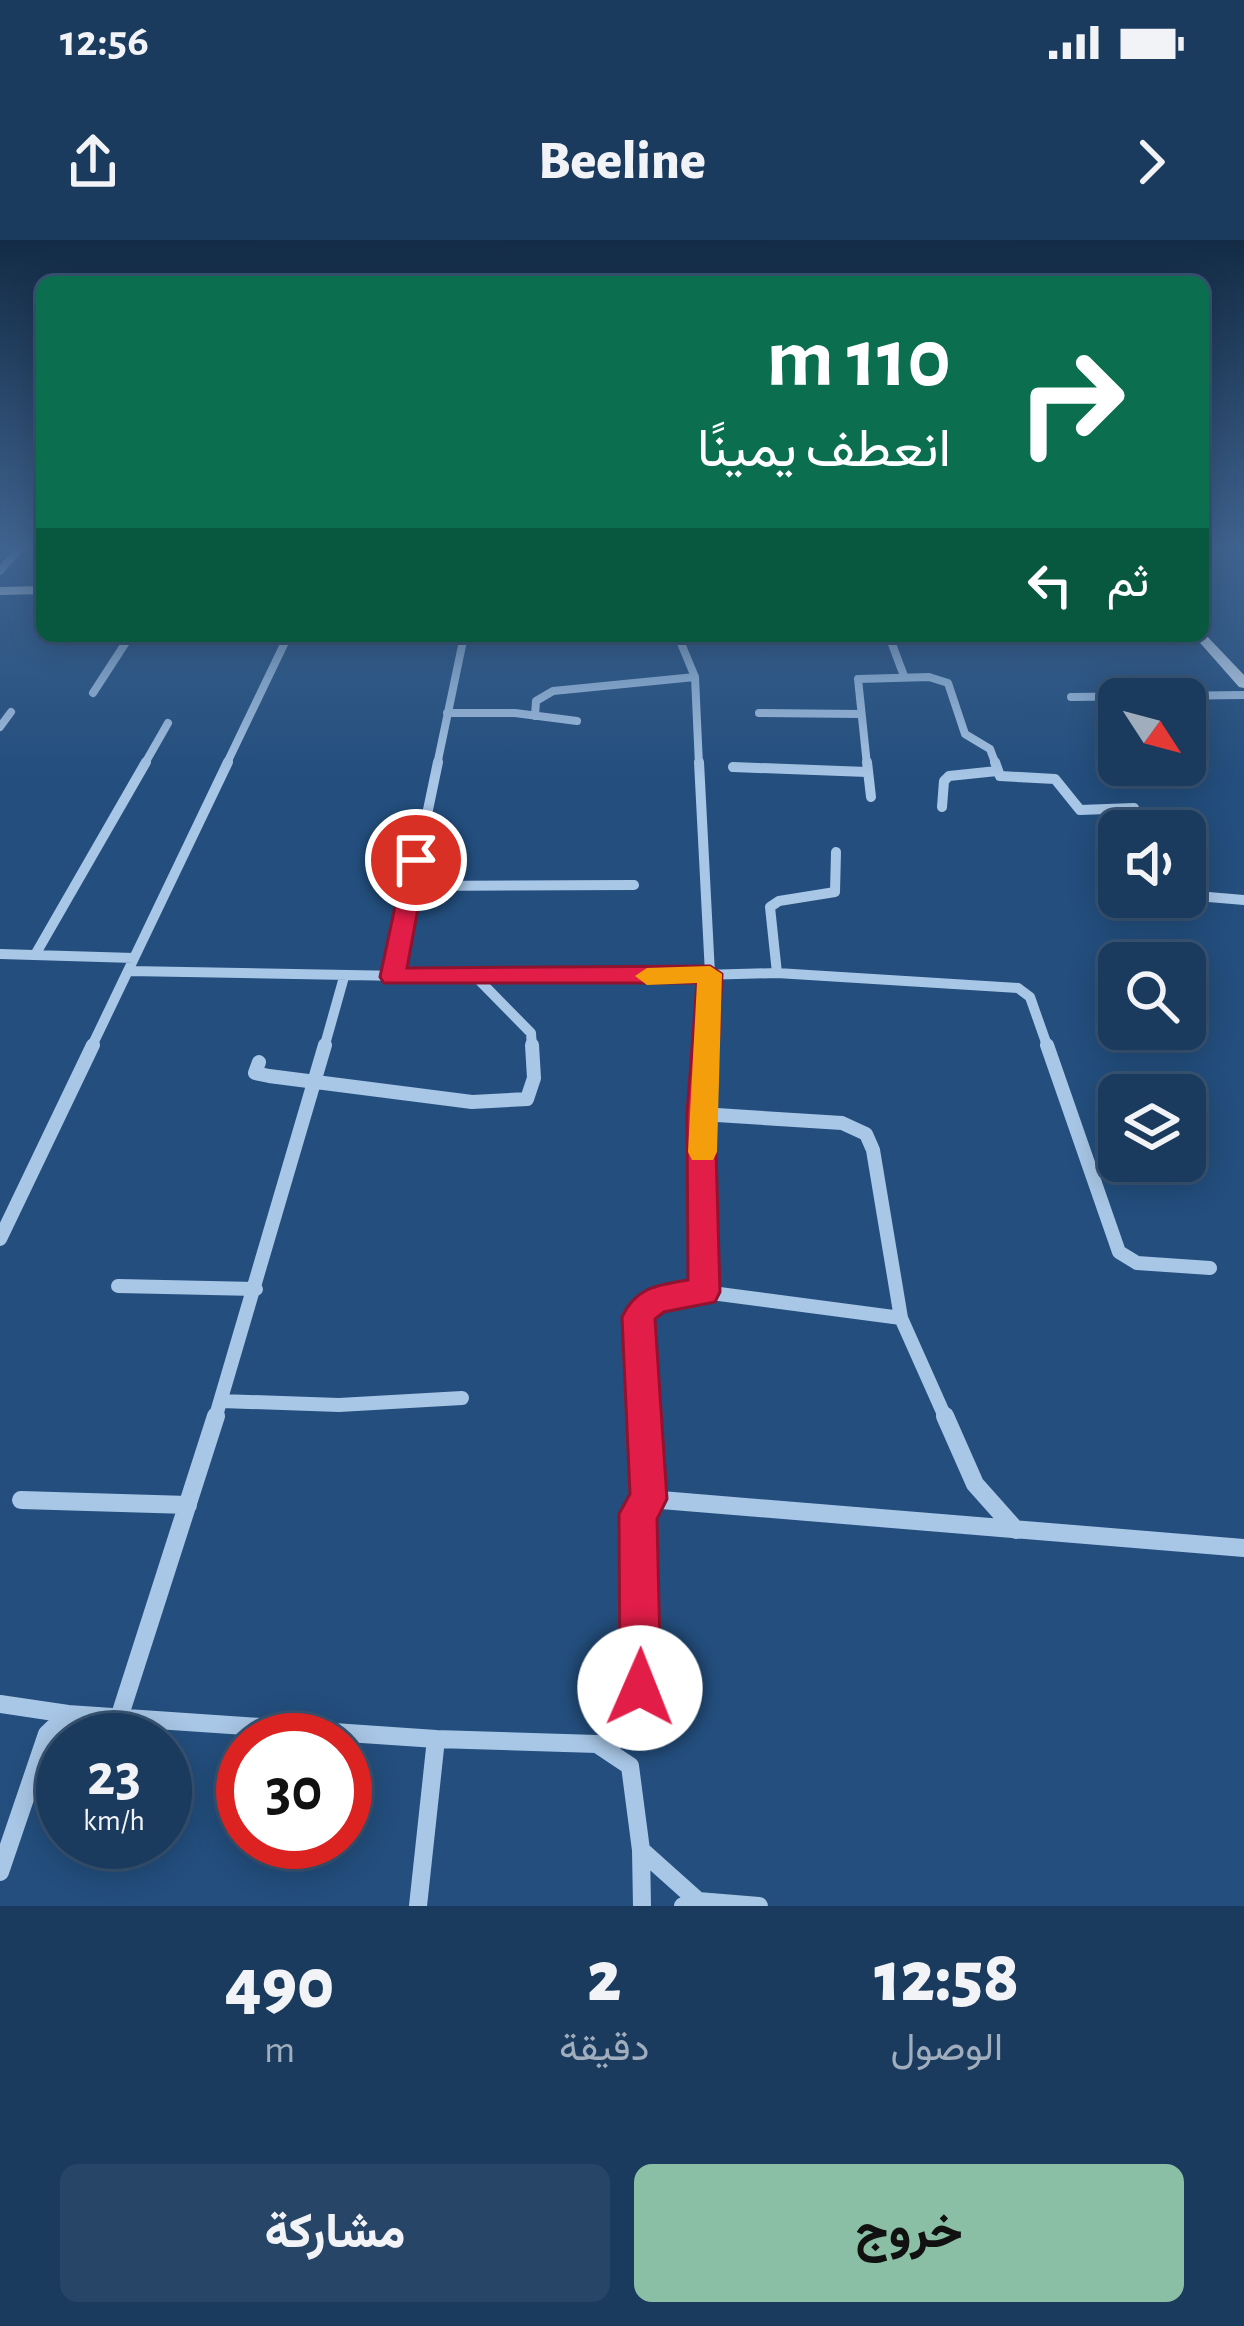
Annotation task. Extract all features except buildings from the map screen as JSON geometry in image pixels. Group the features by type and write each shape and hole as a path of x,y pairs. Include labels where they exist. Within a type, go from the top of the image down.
{"main road":[{"path":"1207,642 1244,684"}],"street":[{"path":"93,693 126,642"},
{"path":"0,1239 285,642"},
{"path":"393,977 463,642"},
{"path":"681,642 695,676 710,974 701,1114 704,1292"},
{"path":"891,642 904,676"},
{"path":"535,716 536,701 553,691 695,676"},
{"path":"871,797 859,679 904,676 948,683 965,734 990,748 997,771 1004,777 1055,779 1080,810 1134,808"},
{"path":"1071,697 1244,695"},
{"path":"0,727 11,712"},
{"path":"447,713 577,721"},
{"path":"759,713 860,714"},
{"path":"35,955 169,723"},
{"path":"733,767 867,772"},
{"path":"942,807 950,776 997,771"},
{"path":"778,974 770,908 779,901 835,892 836,852"},
{"path":"411,886 634,885"},
{"path":"1206,896 1244,899"},
{"path":"1,956 344,977 778,974 1023,990 1030,998 1119,1252 1137,1263 1210,1268"},
{"path":"120,1713 256,1288 344,977"},
{"path":"259,1062 255,1073 472,1102 526,1099 534,1078 531,1033 477,978"},
{"path":"701,1114 842,1123 866,1134 873,1150 901,1318 974,1484 1016,1530"},
{"path":"118,1286 256,1288"},
{"path":"610,1749 640,1688 638,1514 649,1499 638,1317 645,1305 659,1298 704,1292 901,1318"},
{"path":"221,1401 339,1405 462,1399"},
{"path":"649,1499 1244,1548"},
{"path":"21,1500 188,1504"},
{"path":"0,1704 61,1713"},
{"path":"192,1720 436,1739 597,1744 610,1749 630,1766 641,1850 642,1906"},
{"path":"418,1906 436,1739"},
{"path":"0,1873 36,1767"},
{"path":"641,1850 690,1903 759,1906"}],"slow traffic":[{"path":"647,976 710,974 703,1152"}],"route":[{"path":"416,860 393,977 710,974 701,1114 704,1292 659,1298 645,1305 638,1317 649,1499 638,1514 640,1688"}]}
